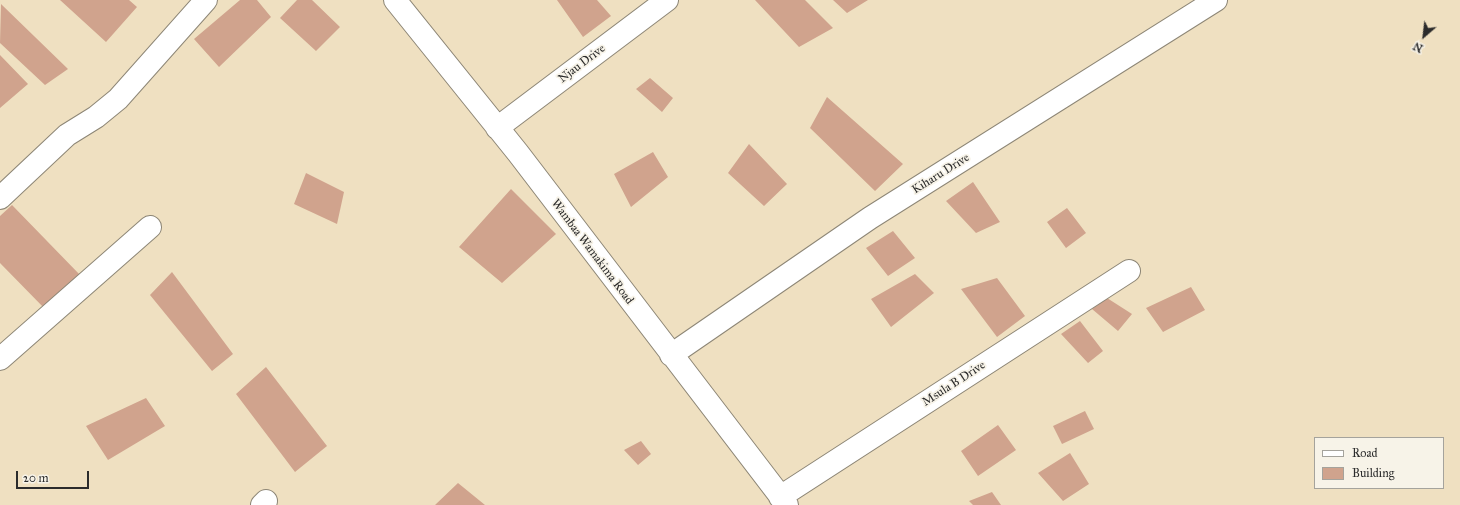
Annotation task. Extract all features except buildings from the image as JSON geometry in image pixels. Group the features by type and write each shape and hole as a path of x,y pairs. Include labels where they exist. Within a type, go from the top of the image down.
{"street":[{"path":"0,198 67,135 96,117 118,99 206,0"},
{"name":"Wambaa Wamakima Road","path":"395,0 497,128 783,501"},
{"name":"Njau Drive","path":"497,128 667,0"},
{"name":"Kiharu Drive","path":"671,355 870,218 1216,0"},
{"path":"0,359 150,227"},
{"name":"Msula B Drive","path":"783,501 1129,271"}]}
